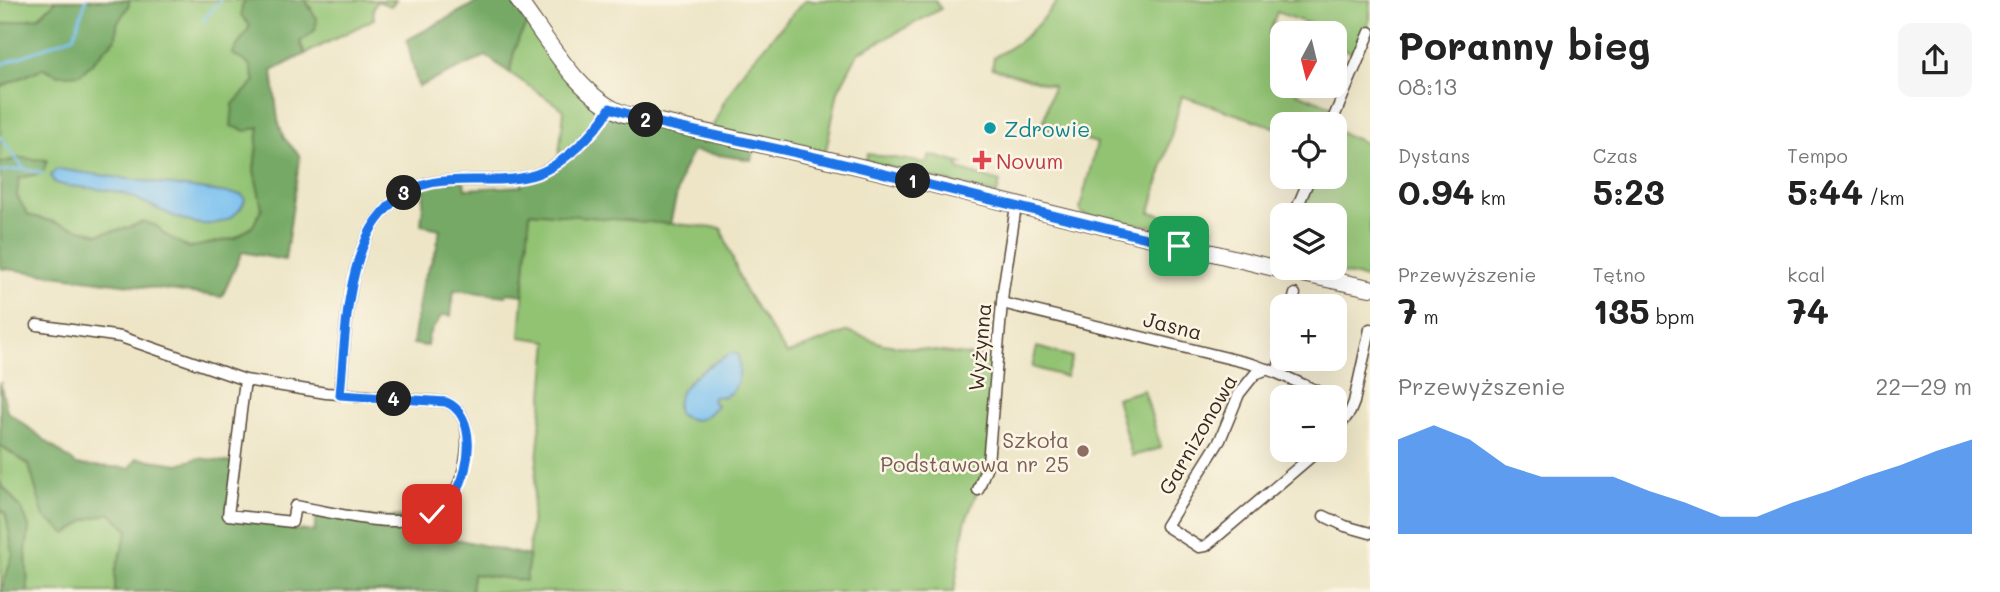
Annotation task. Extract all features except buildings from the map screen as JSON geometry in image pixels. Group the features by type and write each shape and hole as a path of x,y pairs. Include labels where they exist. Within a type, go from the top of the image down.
{"street":[{"path":"518,0 578,80 610,108 650,121 824,159 1270,267"},
{"path":"1336,112 1370,32"},
{"path":"340,395 348,314 358,263 370,231 388,207 407,191 432,181 522,178 540,173 568,155 610,108"},
{"name":"Wyżynna","path":"978,490 988,463 1002,303 1016,206"},
{"path":"1332,280 1370,288"},
{"name":"Jasna","path":"1002,303 1270,370"},
{"path":"37,326 121,337 245,380 340,395 446,402 457,409 467,430 466,459 454,496 432,514 409,520 372,518 295,506 292,522 228,515 245,380"},
{"path":"1347,416 1354,402 1370,329"},
{"name":"Jasna","path":"1273,371 1304,385"},
{"name":"Garnizonowa","path":"1273,371 1255,374 1246,383 1220,440 1166,526 1199,547 1206,546 1305,462"},
{"name":"Jasna","path":"1347,401 1354,402"},
{"path":"1324,516 1345,526 1370,533"}],"green space":[{"path":"0,0 57,0 39,17 0,25"},
{"path":"57,0 129,0 129,5 117,24 116,38 81,74 59,75 43,68 0,87 0,25 39,17"},
{"path":"129,0 247,0 242,5 250,26 250,65 255,81 247,92 259,127 254,169 262,208 253,226 236,238 189,248 164,234 157,226 144,222 98,234 28,215 16,196 19,178 43,173 20,158 0,163 0,87 43,68 59,75 81,74 116,38 117,24 129,5"},
{"path":"247,0 305,0 317,20 315,30 300,42 305,54 272,71 278,120 284,138 300,156 285,260 242,252 222,297 0,268 0,163 20,158 47,160 43,173 19,178 17,196 28,215 98,234 144,222 157,226 164,234 189,248 236,238 253,226 262,208 254,170 259,127 246,131 231,126 233,104 255,81 250,65 232,54 250,26 241,15 242,5"},
{"path":"305,0 396,0 391,6 377,1 373,9 374,19 305,54 300,42 315,30 311,7"},
{"path":"481,0 514,0 530,22 521,33 510,73 486,56 418,87 407,40"},
{"path":"805,0 935,0 941,9 858,53 838,91 825,155 711,130 745,68"},
{"path":"1059,0 1370,0 1370,19 1356,54 1348,51 1348,21 1301,21 1277,12 1274,21 1270,21 1270,98 1310,98 1333,107 1331,112 1270,112 1270,126 1182,96 1150,212 1213,228 1209,245 1153,226 1115,222 1082,214 1080,208 1097,143 1042,127 1053,86 992,68 994,57 1014,45 1044,18"},
{"path":"530,22 607,113 558,163 564,110 510,73 521,33"},
{"path":"607,113 754,146 751,160 693,151 682,172 670,224 530,212 523,295 507,293 506,296 454,290 451,316 442,315 428,336 427,346 413,344 422,283 436,251 440,229 421,225 425,183 464,180 465,189 522,186 522,178 545,170"},
{"path":"1347,135 1370,145 1370,272 1365,278 1347,274 1347,203 1304,203 1310,189 1347,189"},
{"path":"868,154 927,163 930,155 963,164 958,165 958,169 1000,182 997,194 865,161"},
{"path":"530,212 721,228 744,289 787,354 848,331 883,344 997,359 988,463 965,523 954,592 471,592 473,574 526,580 548,341 520,337"},
{"path":"1037,347 1072,357 1066,377 1032,367"},
{"path":"0,382 7,411 77,465 130,468 137,458 179,464 199,458 234,463 228,514 292,522 292,529 314,532 318,510 372,518 432,514 430,533 529,556 526,581 473,574 471,592 115,592 115,572 128,530 110,513 86,520 67,534 44,517 29,465 0,445"},
{"path":"1144,390 1161,448 1132,456 1116,398"},
{"path":"0,445 29,465 44,517 86,520 110,513 128,530 115,572 115,592 28,592 26,552 29,527 22,510 0,483"},
{"path":"0,483 22,510 29,527 26,552 28,592 1,592 13,554 6,515 0,508"},
{"path":"0,508 6,515 13,554 1,592"}],"water":[{"path":"57,169 242,195 245,199 242,207 233,216 219,223 191,222 121,193 54,182 51,175"},
{"path":"732,353 738,354 739,378 730,393 713,397 712,401 717,405 704,418 695,420 678,414 677,404 686,385 704,369"}],"waterway":[{"path":"0,65 74,36 86,0"},
{"path":"203,21 220,0"},
{"path":"0,137 24,169 43,173"},
{"path":"0,171 24,169"}],"place":[{"name":"Zdrowie","path":"990,128"},
{"name":"Novum","path":"982,160"},
{"name":"Szkoła Podstawowa nr 25","path":"1083,451"}],"route":[{"path":"432,514 449,502 462,479 468,436 460,412 446,402 340,395 352,289 367,237 388,207 402,194 419,185 440,180 522,178 545,170 568,155 610,108 650,121 824,159 1179,246"}]}
